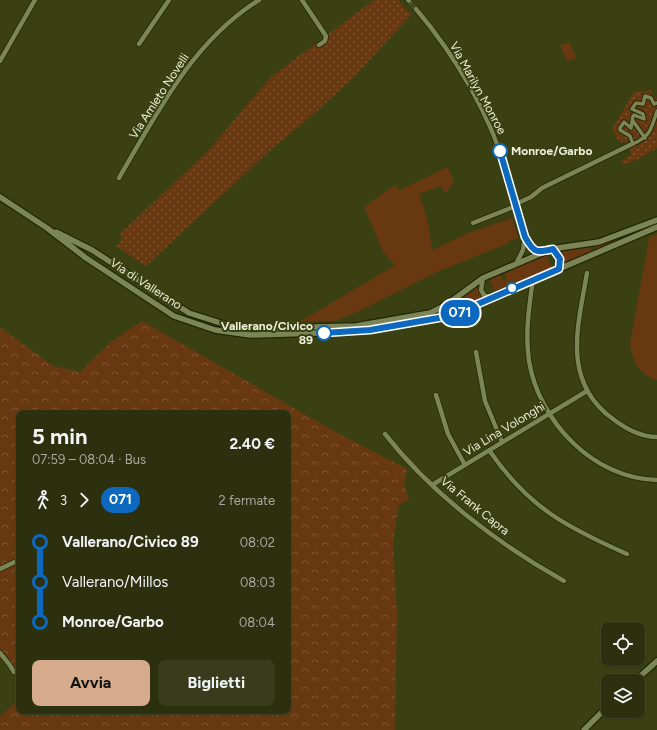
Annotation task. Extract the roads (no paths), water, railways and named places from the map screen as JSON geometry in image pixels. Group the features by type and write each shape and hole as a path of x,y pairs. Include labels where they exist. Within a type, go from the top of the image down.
{"street":[{"path":"0,61 36,0"},
{"path":"139,44 169,0"},
{"name":"Via Amleto Novelli","path":"119,178 152,122 189,65 208,42 234,19 259,0"},
{"path":"302,0 326,36 325,41 319,44"},
{"name":"Via Marilyn Monroe","path":"416,9 441,41 485,117 502,156 525,237 532,248 542,253"},
{"path":"631,145 630,136 622,132 620,128 624,122 631,128 634,115 644,119 643,114 632,109 636,103 643,104 643,97 650,98 654,104 657,103"},
{"path":"473,223 516,205 531,197 542,188 645,138 649,134 657,111"},
{"path":"633,121 645,138"},
{"name":"Via di Vallerano","path":"0,197 47,228 78,252 174,316 195,325 225,332 265,335 362,331 447,317 465,311 533,279 657,227"},
{"name":"Via di Vallerano","path":"47,228 92,250 185,312 206,320 236,326 270,328 344,326 418,316 433,312 443,307 483,278 542,253 553,249 599,242 657,220"},
{"name":"Via Marilyn Monroe","path":"516,264 523,252 525,237"},
{"path":"553,249 560,259 559,269"},
{"path":"587,273 576,347 578,366 587,391 599,406 620,424 640,434 657,437"},
{"path":"483,278 481,290 484,295 490,298"},
{"path":"533,279 527,322 528,352 533,377 550,414 573,442 598,462 625,474 657,480"},
{"path":"476,352 486,405 502,442"},
{"name":"Via Lina Volonghi","path":"432,485 587,391"},
{"path":"436,395 448,434 465,465"},
{"name":"Via Frank Capra","path":"385,434 411,466 432,485 499,539 535,564 564,581"},
{"path":"489,450 512,481 543,510 574,530 627,554"},
{"path":"0,569 16,561"},
{"path":"0,653 14,672"},
{"path":"643,674 657,661"},
{"path":"584,730 601,713"}],"tunnel":[{"path":"409,1 416,9"}],"place":[{"name":"Monroe/Garbo","path":"500,151"},
{"name":"Vallerano/Civico 89","path":"324,333"}]}
